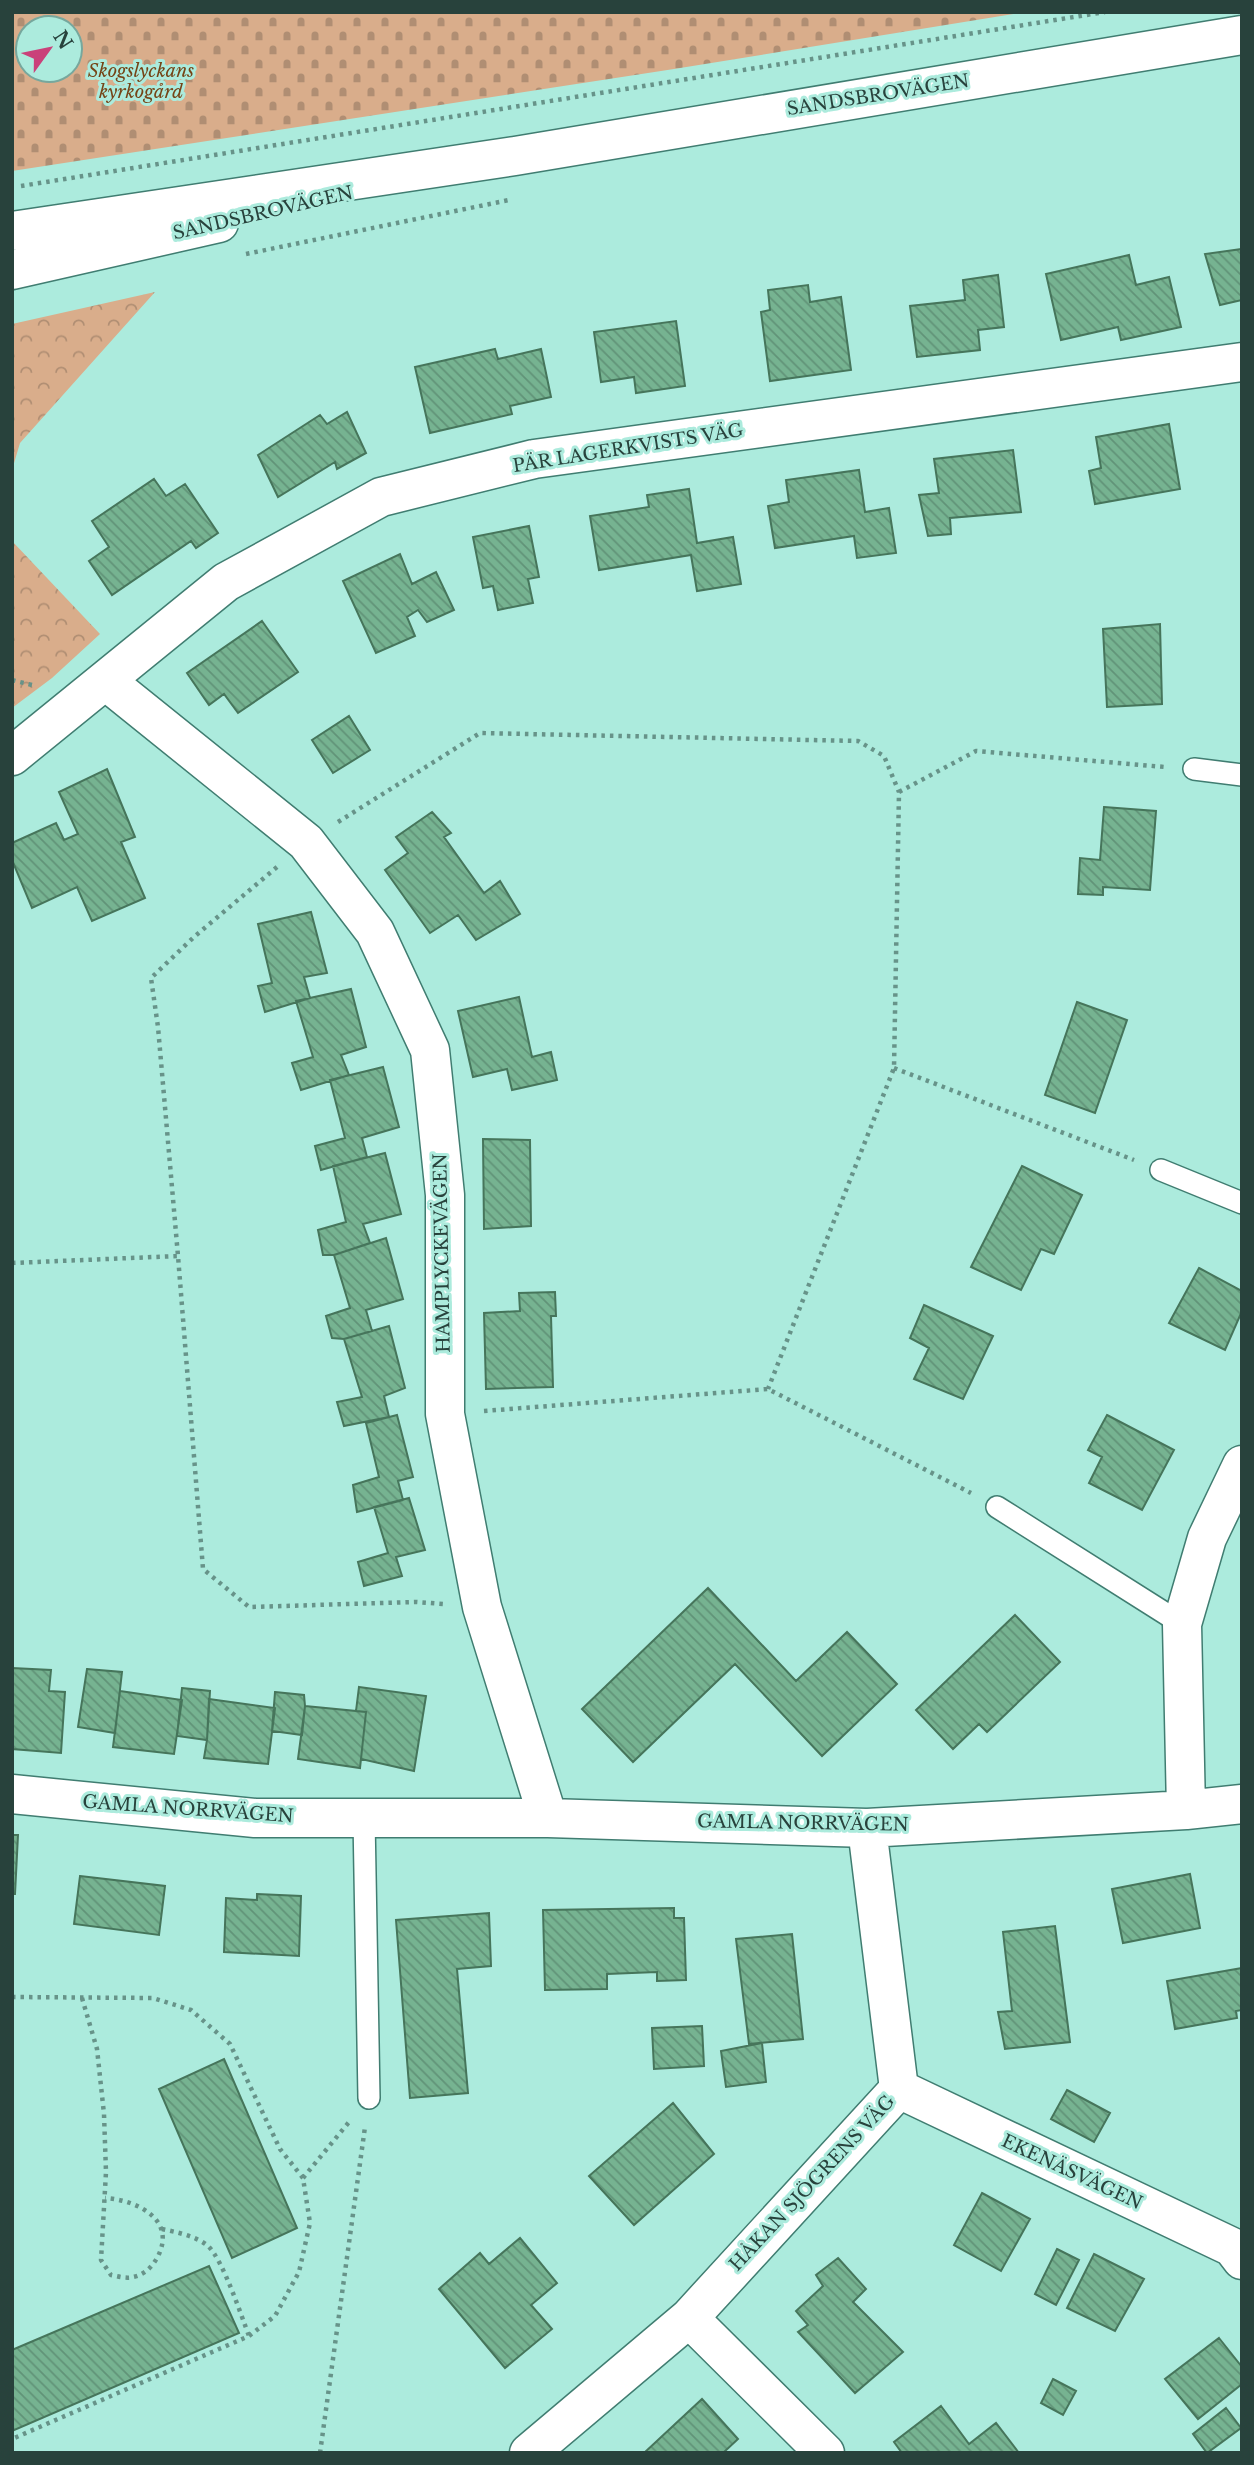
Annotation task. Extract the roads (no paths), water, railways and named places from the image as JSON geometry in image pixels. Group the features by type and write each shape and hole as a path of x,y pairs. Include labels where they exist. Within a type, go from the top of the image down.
{"street":[{"name":"SANDSBROVÄGEN","path":"12,231 515,156 1242,35"},
{"name":"SANDSBROVÄGEN","path":"12,271 515,156"},
{"name":"PÄR LAGERKVISTS VÄG","path":"12,756 226,582 381,497 534,459 1242,362"},
{"name":"HAMPLYCKEVÄGEN","path":"106,681 306,842 375,932 430,1050 445,1195 445,1414 482,1607 548,1818"},
{"path":"1186,1810 1182,1624 1207,1538 1242,1465"},
{"name":"GAMLA NORRVÄGEN","path":"12,1794 255,1818 548,1818 866,1828 1186,1810 1242,1804"},
{"name":"HÅKAN SJÖGRENS VÄG","path":"529,2453 689,2318 899,2090 866,1828"},
{"name":"EKENÄSVÄGEN","path":"899,2090 1239,2251"},
{"path":"689,2318 825,2453"}],"lane":[{"path":"1194,769 1242,775"},
{"path":"1161,1170 1242,1203"},
{"path":"997,1507 1182,1624"},
{"path":"364,1818 369,2098"}],"park label":[{"name":"Skogslyckans kyrkogård","path":"141,81"}]}
